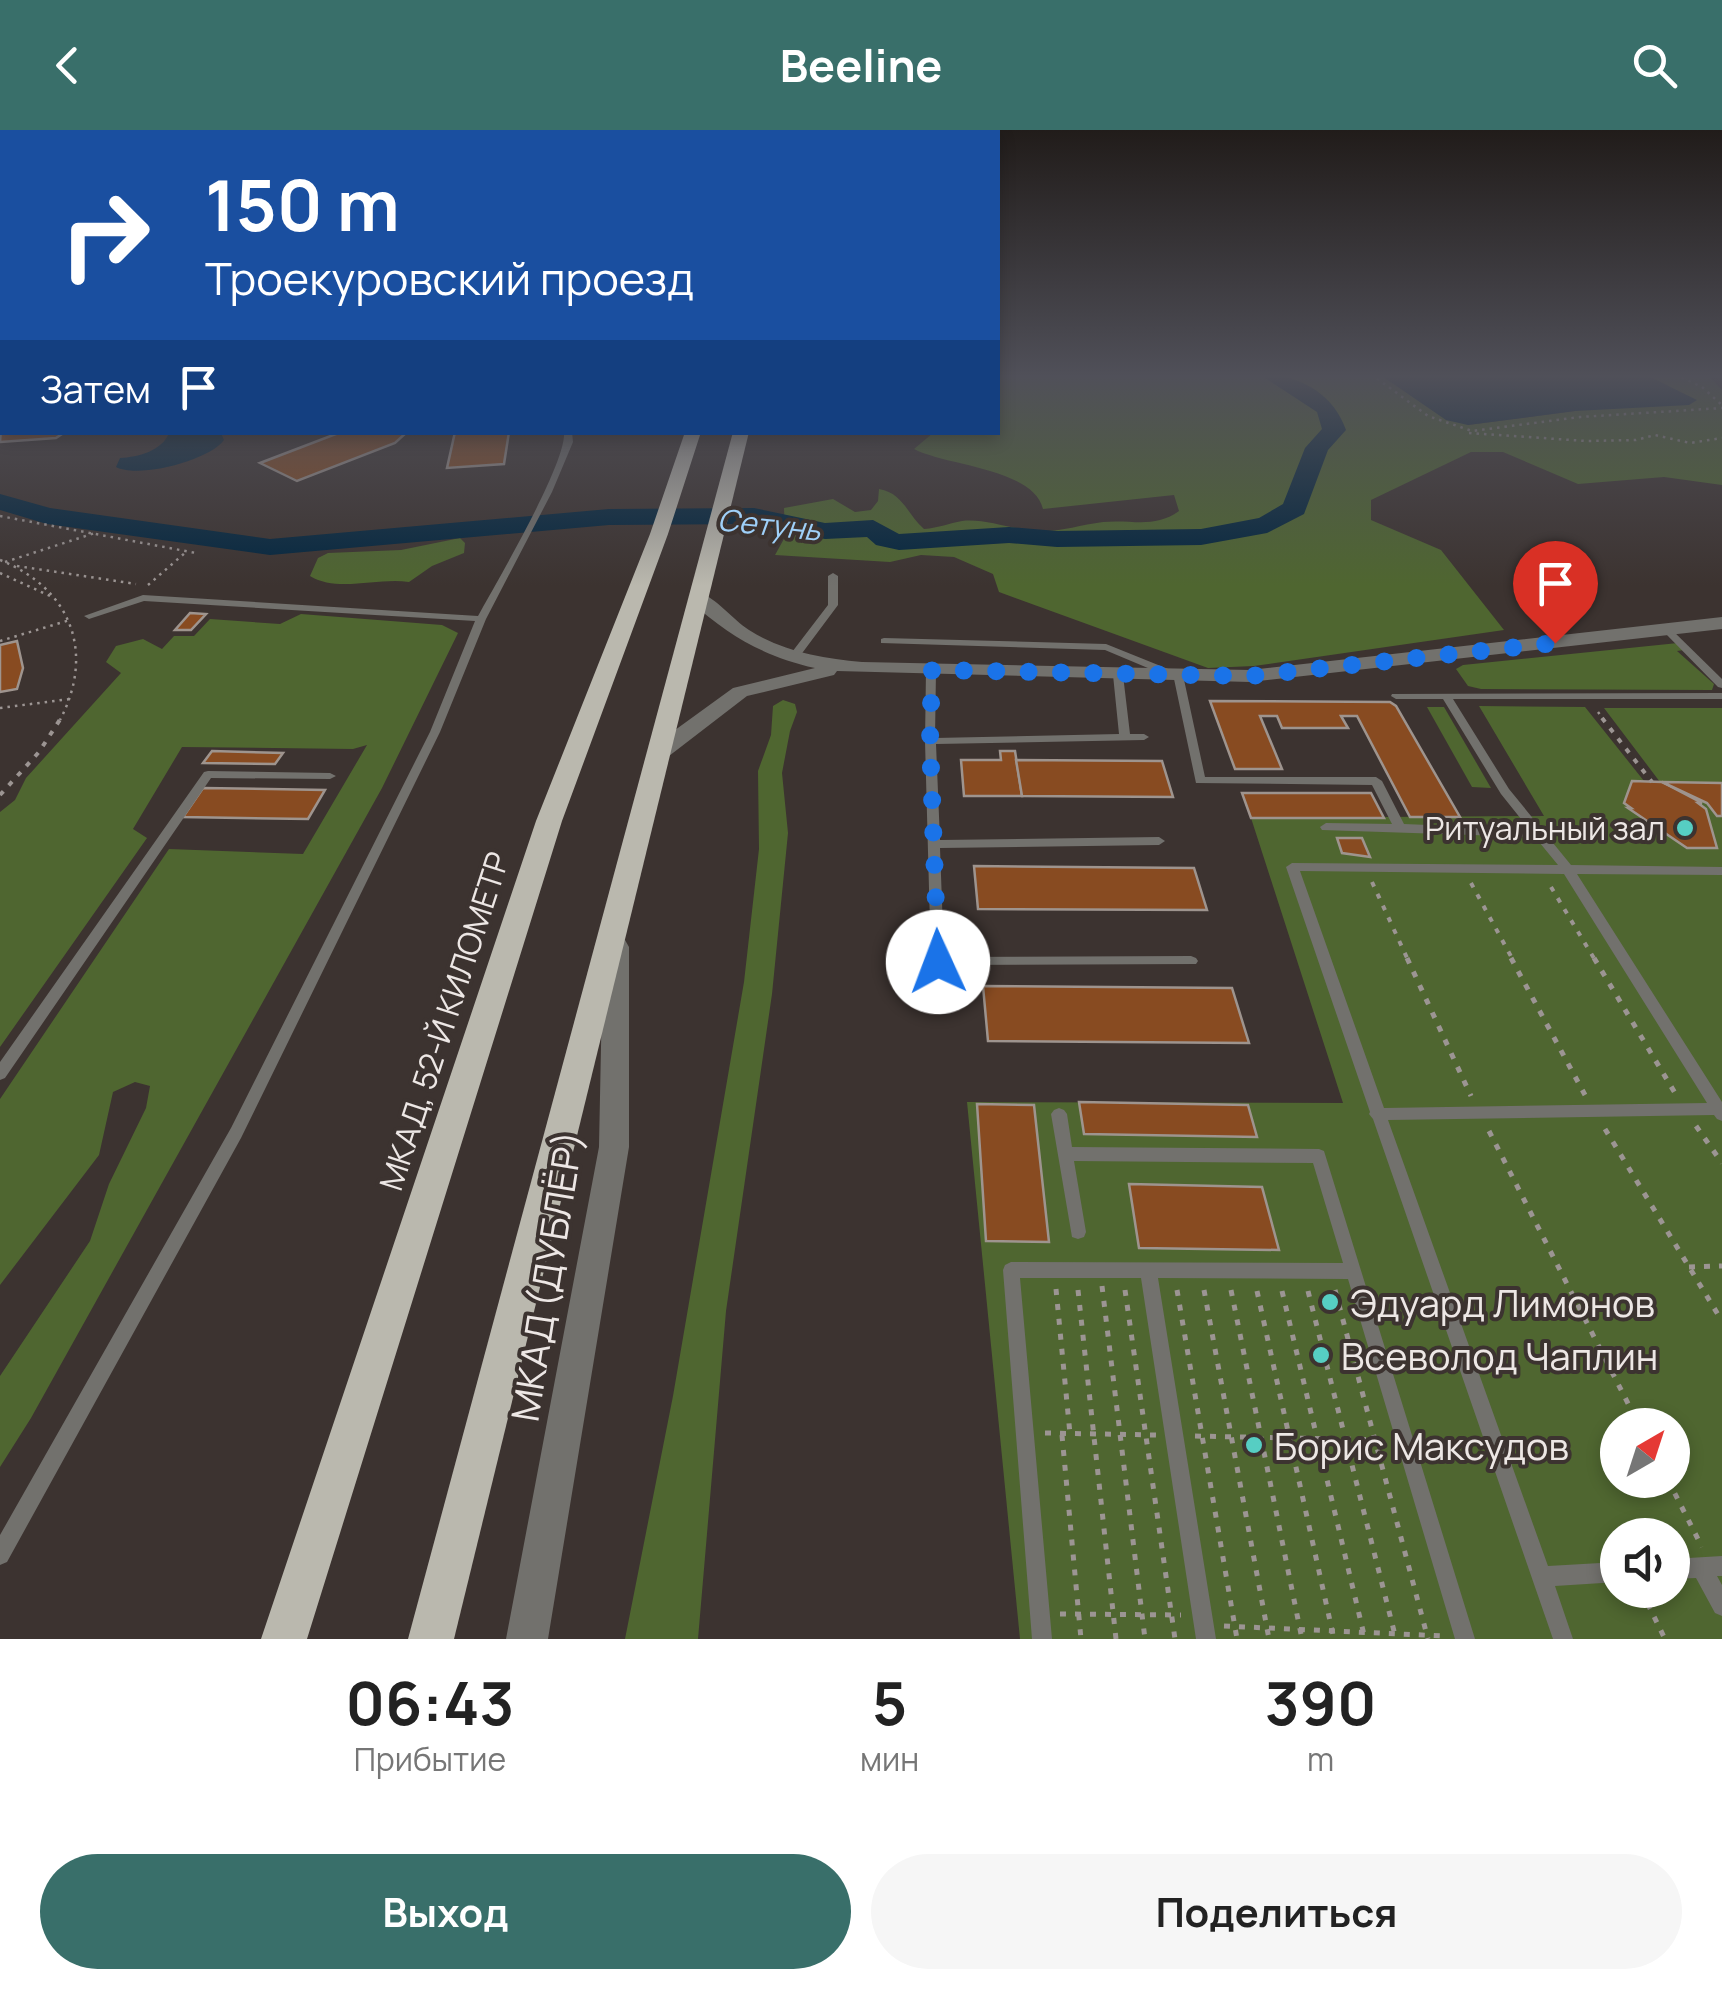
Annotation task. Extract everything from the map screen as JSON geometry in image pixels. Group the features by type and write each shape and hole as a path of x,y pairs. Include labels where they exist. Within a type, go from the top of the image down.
{"highway":[{"name":"МКАД, 52-Й КИЛОМЕТР","path":"284,1639 548,821 659,534 689,444"},
{"path":"431,1639 738,444"}],"street":[{"path":"698,598 751,642 793,658 862,668 1179,677 1299,672 1722,624"},
{"path":"661,751 740,692 782,679 862,668"},
{"name":"МКАД (ДУБЛЁР)","path":"527,1639 614,1147 616,923"}],"lane":[{"path":"0,1555 236,1133 435,732 481,619 569,444"},
{"path":"793,658 833,605 833,576"},
{"path":"89,616 144,598 481,619"},
{"path":"1667,630 1722,686"},
{"path":"884,642 1106,647 1179,677 1200,781 1376,781 1400,828"},
{"path":"932,670 930,741 938,962 1191,961"},
{"path":"1118,675 1124,737"},
{"path":"1396,696 1722,696"},
{"path":"1446,696 1504,791 1569,870 1720,1112"},
{"path":"930,741 1144,737"},
{"path":"0,1074 208,774 330,776"},
{"path":"1326,827 1540,833"},
{"path":"933,844 1160,842"},
{"path":"1564,1639 1292,868 1722,872"},
{"path":"1377,1114 1720,1112"},
{"path":"1060,1114 1078,1232"},
{"path":"1066,1154 1319,1156 1464,1638"},
{"path":"1042,1639 1011,1270 1354,1271"},
{"path":"1148,1271 1205,1626"},
{"path":"1712,1566 1722,1606"},
{"path":"1542,1577 1600,1573"}],"path":[{"path":"0,516 196,553"},
{"path":"2,561 98,532"},
{"path":"2,561 65,576 149,584"},
{"path":"0,796 47,746 78,683 70,620 52,597 12,565"},
{"path":"0,573 52,597"},
{"path":"0,640 70,620"},
{"path":"1586,696 1652,782"},
{"path":"0,708 72,699"},
{"path":"1365,868 1480,1112 1631,1408"},
{"path":"1463,869 1594,1111 1722,1321"},
{"path":"1542,870 1685,1110 1722,1163"},
{"path":"1689,1267 1722,1266"},
{"path":"1054,1270 1081,1639"},
{"path":"1076,1270 1116,1639"},
{"path":"1100,1270 1145,1639"},
{"path":"1122,1270 1175,1639"},
{"path":"1173,1271 1237,1639"},
{"path":"1200,1271 1269,1639"},
{"path":"1228,1271 1302,1639"},
{"path":"1253,1271 1333,1635"},
{"path":"1277,1271 1365,1636"},
{"path":"1330,1271 1427,1637"},
{"path":"1303,1272 1395,1636"},
{"path":"1026,1433 1405,1440"},
{"path":"1677,1498 1712,1566"},
{"path":"1650,1608 1665,1639"},
{"path":"1040,1614 1172,1615 1205,1626 1300,1629 1333,1635 1464,1638"}],"green space":[{"path":"919,444 1722,444 1722,485 1664,477 1578,484 1503,452 1471,452 1371,500 1371,520 1441,550 1504,630 1254,666 1208,668 999,592 993,574 954,557 921,555 890,562 775,555 785,537 784,508 833,499 855,512 871,510 878,501 879,489 899,499 924,529 970,520 1051,531 1103,522 1152,522 1179,511 1174,495 1043,509 1036,495 1006,476 914,449"},
{"path":"460,538 465,543 464,553 432,566 409,582 345,584 310,576 318,558 328,553 401,550"},
{"path":"301,614 442,625 458,633 382,788 0,1467 0,1376 90,1241 109,1184 146,1108 150,1086 135,1082 113,1092 99,1155 0,1285 0,1099 169,849 303,854 367,745 353,749 182,747 133,829 147,838 0,1047 0,812 15,800 26,778 121,673 106,662 116,646 143,639 162,649 174,636 194,636 210,619 280,624"},
{"path":"1678,643 1691,649 1677,651 1714,684 1712,690 1481,689 1468,686 1456,669 1463,665"},
{"path":"783,700 795,704 797,712 782,773 788,833 772,994 726,1311 698,1639 625,1639 673,1396 744,982 759,849 758,771 771,735 773,706"},
{"path":"1479,706 1585,707 1644,781 1660,782 1604,708 1722,708 1722,1639 1020,1639 967,1102 1343,1103 1251,818 1544,816"},
{"path":"1427,707 1444,707 1491,788 1472,787"}],"water":[{"path":"160,444 219,444 173,466 141,471 116,467 120,458"}],"building":[{"path":"309,444 391,444 297,481 260,463"},
{"path":"452,444 507,444 504,464 447,468"},
{"path":"190,613 206,614 191,630 175,630"},
{"path":"17,641 23,668 17,689 0,692 0,645"},
{"path":"1210,701 1390,702 1396,706 1460,817 1410,817 1357,716 1341,716 1348,728 1282,728 1277,716 1260,716 1282,769 1235,769"},
{"path":"212,751 283,753 275,764 203,763"},
{"path":"1000,751 1015,751 1022,796 964,796 961,760 1001,760"},
{"path":"1016,760 1162,761 1173,797 1022,796"},
{"name":"Ритуальный зал","path":"1632,781 1662,782 1702,803 1698,803 1706,809 1717,848 1687,848 1628,808 1624,803"},
{"path":"1662,782 1722,783 1722,816 1717,816 1707,803"},
{"path":"203,788 325,790 308,819 183,817"},
{"path":"1242,793 1371,793 1384,818 1251,818"},
{"path":"1337,838 1362,838 1370,857 1342,853"},
{"path":"974,866 1194,868 1207,910 978,909"},
{"path":"983,986 1232,988 1249,1043 988,1041"},
{"path":"1079,1102 1248,1105 1257,1137 1084,1134"},
{"path":"977,1104 1034,1105 1049,1242 986,1241"},
{"path":"1129,1184 1262,1187 1279,1250 1139,1248"}],"waterway":[{"name":"Сетунь","path":"0,502 47,516 270,547 609,517 754,516 825,531 873,528 886,539 899,542 1009,535 1057,539 1201,537 1267,525 1295,508 1320,444"}],"place":[{"name":"Ритуальный зал","path":"1685,828"},
{"name":"Эдуард Лимонов","path":"1330,1302"},
{"name":"Всеволод Чаплин","path":"1321,1355"},
{"name":"Борис Максудов","path":"1254,1445"}],"route":[{"path":"938,962 930,741 932,670 1250,676 1555,643"}]}
